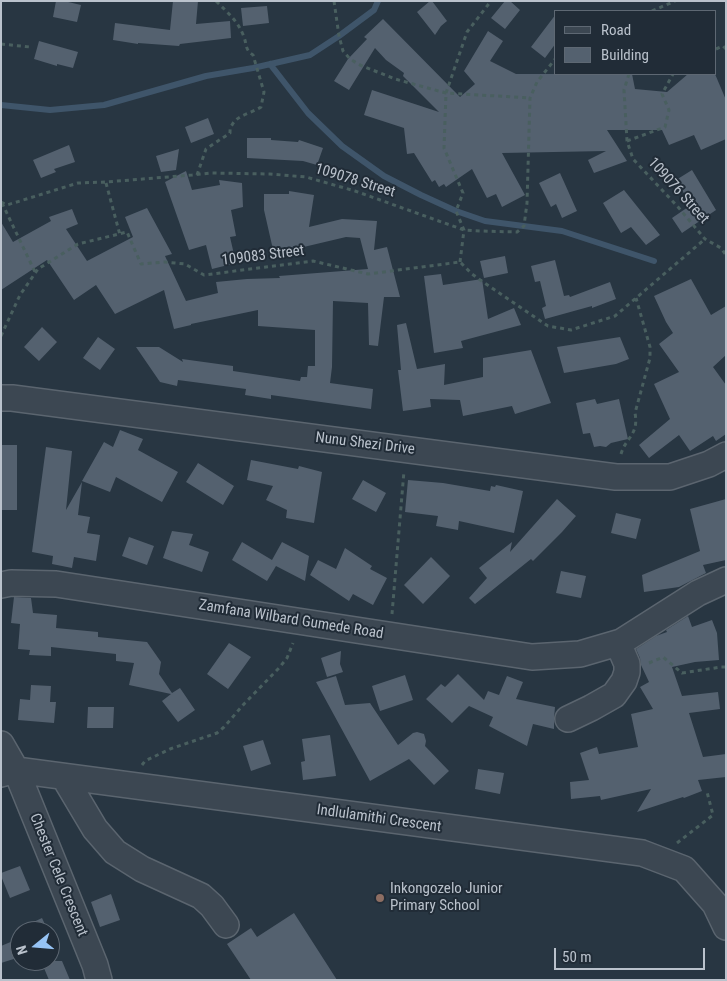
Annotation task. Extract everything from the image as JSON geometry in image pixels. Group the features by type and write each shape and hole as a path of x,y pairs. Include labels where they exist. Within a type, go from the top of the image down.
{"street":[{"name":"Nunu Shezi Drive","path":"1,398 616,477 670,477 709,464 726,455"},
{"name":"Zamfana Wilbard Gumede Road","path":"1,585 11,583 56,584 532,657 621,654 621,642 698,593 726,580"},
{"path":"568,719 614,695 624,681 627,672 621,654"},
{"name":"Chester Cele Crescent","path":"1,744 8,772 95,965 99,980"},
{"name":"Indlulamithi Crescent","path":"8,772 135,786 642,853 684,869 724,916"},
{"path":"64,777 95,829 115,852 142,869 201,896 212,906 226,925"}],"path":[{"path":"198,175 206,149 230,133 232,124 245,114 261,107 264,92 253,55 246,48 245,38 234,18 216,1"},
{"path":"334,1 343,51 350,59 360,65 395,79 446,93 530,98"},
{"path":"490,1 467,32 446,93 444,148 464,193 456,211 464,230 460,262 472,274 548,326 571,330 615,316 705,239"},
{"path":"654,10 675,1"},
{"path":"1,44 30,47"},
{"name":"109078 Street","path":"2,202 7,205 78,182 106,182 211,173 270,174 306,177 355,190 464,230 517,232 524,226 527,203 530,98 537,82 554,61"},
{"name":"109076 Street","path":"629,75 624,90 628,141 633,159 705,239 721,248 726,255"},
{"path":"628,141 665,127 670,110 662,94 672,75"},
{"path":"1,336 20,295 38,269 78,244 120,235 106,182"},
{"path":"2,202 36,272"},
{"name":"109083 Street","path":"120,235 127,232 141,264 164,262 185,264 204,275 313,261 368,274 460,262"},
{"path":"616,477 623,448 635,431 637,422 635,413 650,358 650,347 636,298"},
{"path":"389,635 406,449"},
{"path":"135,786 137,771 145,761 170,749 217,733 224,728 287,658 300,621"},
{"path":"621,654 638,668 663,657 682,673 726,667"},
{"path":"666,862 673,846 712,815 707,792"}],"building":[{"path":"56,1 81,5 77,22 53,17"},
{"path":"173,1 198,1 196,24 230,21 231,38 180,44 179,46 138,44 113,40 115,23 170,30"},
{"path":"432,1 447,21 435,35 417,12"},
{"path":"505,1 510,1 520,10 505,29 491,18"},
{"path":"267,6 269,23 243,26 241,8"},
{"path":"554,17 554,46 545,58 531,47"},
{"path":"383,19 460,97 475,84 464,71 488,31 503,41 490,61 516,74 632,75 635,89 667,92 687,75 715,75 726,100 726,139 701,150 694,135 669,145 662,130 607,130 627,161 594,173 588,160 606,151 502,153 525,195 502,207 496,194 487,198 472,169 446,187 444,184 439,187 435,180 432,182 414,153 407,154 404,128 364,115 372,90 439,112 403,76 404,73 386,60 375,48 349,90 334,81 348,59 367,39 364,37"},
{"path":"39,41 78,52 73,68 57,64 57,66 34,59"},
{"path":"208,118 214,134 191,143 185,127"},
{"path":"247,138 271,138 271,140 298,142 299,140 323,148 317,165 303,161 247,158"},
{"path":"69,145 75,162 54,169 56,172 41,178 33,160"},
{"path":"179,149 176,170 161,172 156,156"},
{"path":"692,170 716,210 682,233 672,218 691,205 676,180"},
{"path":"186,171 192,190 220,185 219,180 242,183 243,207 231,210 236,236 230,237 236,263 212,269 206,245 189,250 165,182"},
{"path":"560,173 577,211 562,218 556,204 551,207 539,183"},
{"path":"624,190 660,235 646,245 631,227 621,233 603,203"},
{"path":"289,191 314,195 309,227 342,219 377,221 374,250 387,247 400,297 384,297 378,346 369,345 368,303 333,301 330,383 373,389 371,409 271,395 271,399 245,395 246,389 178,380 177,386 160,382 136,347 159,347 183,362 182,359 233,366 233,371 300,381 301,377 307,377 308,366 315,366 315,330 258,326 258,310 174,329 164,290 115,314 96,285 74,300 47,260 1,290 1,222 13,242 51,221 49,217 72,209 78,224 66,229 87,261 133,237 125,217 147,208 172,254 165,256 186,301 218,293 216,282 368,269 360,238 346,237 274,254 264,210 264,194 289,194"},
{"path":"505,256 508,273 484,278 480,261"},
{"path":"555,260 564,296 569,295 570,297 610,282 616,299 592,308 592,306 545,319 542,308 546,306 540,281 535,282 531,266"},
{"path":"441,274 443,285 482,279 488,319 514,308 521,325 461,341 463,348 434,353 424,276"},
{"path":"691,279 711,315 726,306 726,355 713,367 726,385 726,434 716,441 713,436 690,451 679,435 649,458 639,445 670,419 654,384 679,372 659,344 673,333 654,296"},
{"path":"406,323 417,369 445,364 444,385 483,377 483,358 531,350 551,403 515,414 512,406 463,416 460,400 430,399 431,407 403,411 398,370 401,370 397,325"},
{"path":"42,327 57,342 39,361 24,347"},
{"path":"98,337 115,349 100,370 83,358"},
{"path":"620,337 629,359 616,364 564,373 557,347"},
{"path":"595,399 597,404 619,399 628,439 611,443 606,447 594,447 590,433 583,434 576,403"},
{"path":"120,430 143,439 138,450 178,472 162,502 116,477 110,492 82,481 104,442 113,447"},
{"path":"1,445 17,445 17,510 1,510"},
{"path":"46,447 72,451 66,510 82,482 78,515 90,517 87,533 100,535 96,561 74,557 72,568 52,564 53,556 32,552"},
{"path":"251,460 298,469 299,466 322,472 314,523 286,518 287,510 266,500 273,486 247,480"},
{"path":"198,463 234,486 223,505 186,482"},
{"path":"363,480 386,493 376,512 352,499"},
{"path":"408,480 443,483 490,491 491,486 495,487 496,485 523,491 514,533 459,521 458,530 436,526 438,516 405,512"},
{"path":"557,499 576,516 533,561 531,559 475,604 469,598 487,578 479,568 512,542 510,552"},
{"path":"726,499 726,560 703,565 706,573 679,587 644,592 642,575 700,551 690,509"},
{"path":"616,513 641,519 636,539 611,533"},
{"path":"172,531 193,534 189,545 209,552 202,572 163,558"},
{"path":"129,537 154,546 147,565 122,556"},
{"path":"242,542 272,560 282,542 309,556 305,581 276,566 267,581 232,560"},
{"path":"345,548 372,566 370,569 387,578 373,605 353,594 349,601 310,575 318,560 336,569"},
{"path":"431,557 450,576 423,604 404,585"},
{"path":"561,571 586,576 581,598 556,593"},
{"path":"14,597 31,598 33,613 57,615 56,628 98,632 98,637 147,642 161,662 159,674 172,693 180,688 195,710 178,722 162,701 171,694 129,685 134,663 116,661 116,654 51,647 51,656 29,655 30,650 18,649 20,624 11,623"},
{"path":"688,616 692,627 712,620 717,633 719,660 695,662 672,667 682,696 718,692 720,709 689,713 703,757 726,754 726,777 698,780 702,791 637,812 651,789 601,800 600,796 571,799 570,782 589,780 580,753 597,747 599,754 638,747 631,714 653,709 640,687 649,682 636,649 656,636 667,632 666,630"},
{"path":"229,643 251,657 228,689 207,674"},
{"path":"341,651 340,664 343,672 327,677 321,658"},
{"path":"458,674 484,700 488,691 499,695 507,676 523,682 516,699 555,707 554,729 533,724 527,746 489,726 493,717 469,706 452,723 426,699 441,684 445,687"},
{"path":"405,675 413,700 380,711 372,686"},
{"path":"336,676 345,705 370,703 398,745 413,733 424,734 425,746 449,771 434,785 409,759 370,781 316,682"},
{"path":"31,685 51,686 50,702 56,702 54,723 18,720 20,699 30,700"},
{"path":"88,707 114,707 113,728 87,728"},
{"path":"330,735 336,776 303,780 301,762 305,761 302,739"},
{"path":"263,740 271,764 251,771 243,746"},
{"path":"478,769 504,773 500,794 475,789"},
{"path":"20,866 30,890 10,898 1,873"},
{"path":"111,894 120,920 100,927 91,902"},
{"path":"294,913 337,980 251,980 227,944 251,928 257,937"},
{"path":"10,942 10,960 1,963 1,946"},
{"path":"60,961 62,961 70,980 49,980 45,971 60,971"}],"waterway":[{"path":"1,105 50,110 104,105 206,76 310,55 374,10 378,1"},
{"path":"270,64 308,113 342,146 384,176 421,195 456,211 485,221 562,231 654,261"}],"place":[{"name":"Inkongozelo Junior Primary School","path":"380,898"}]}
